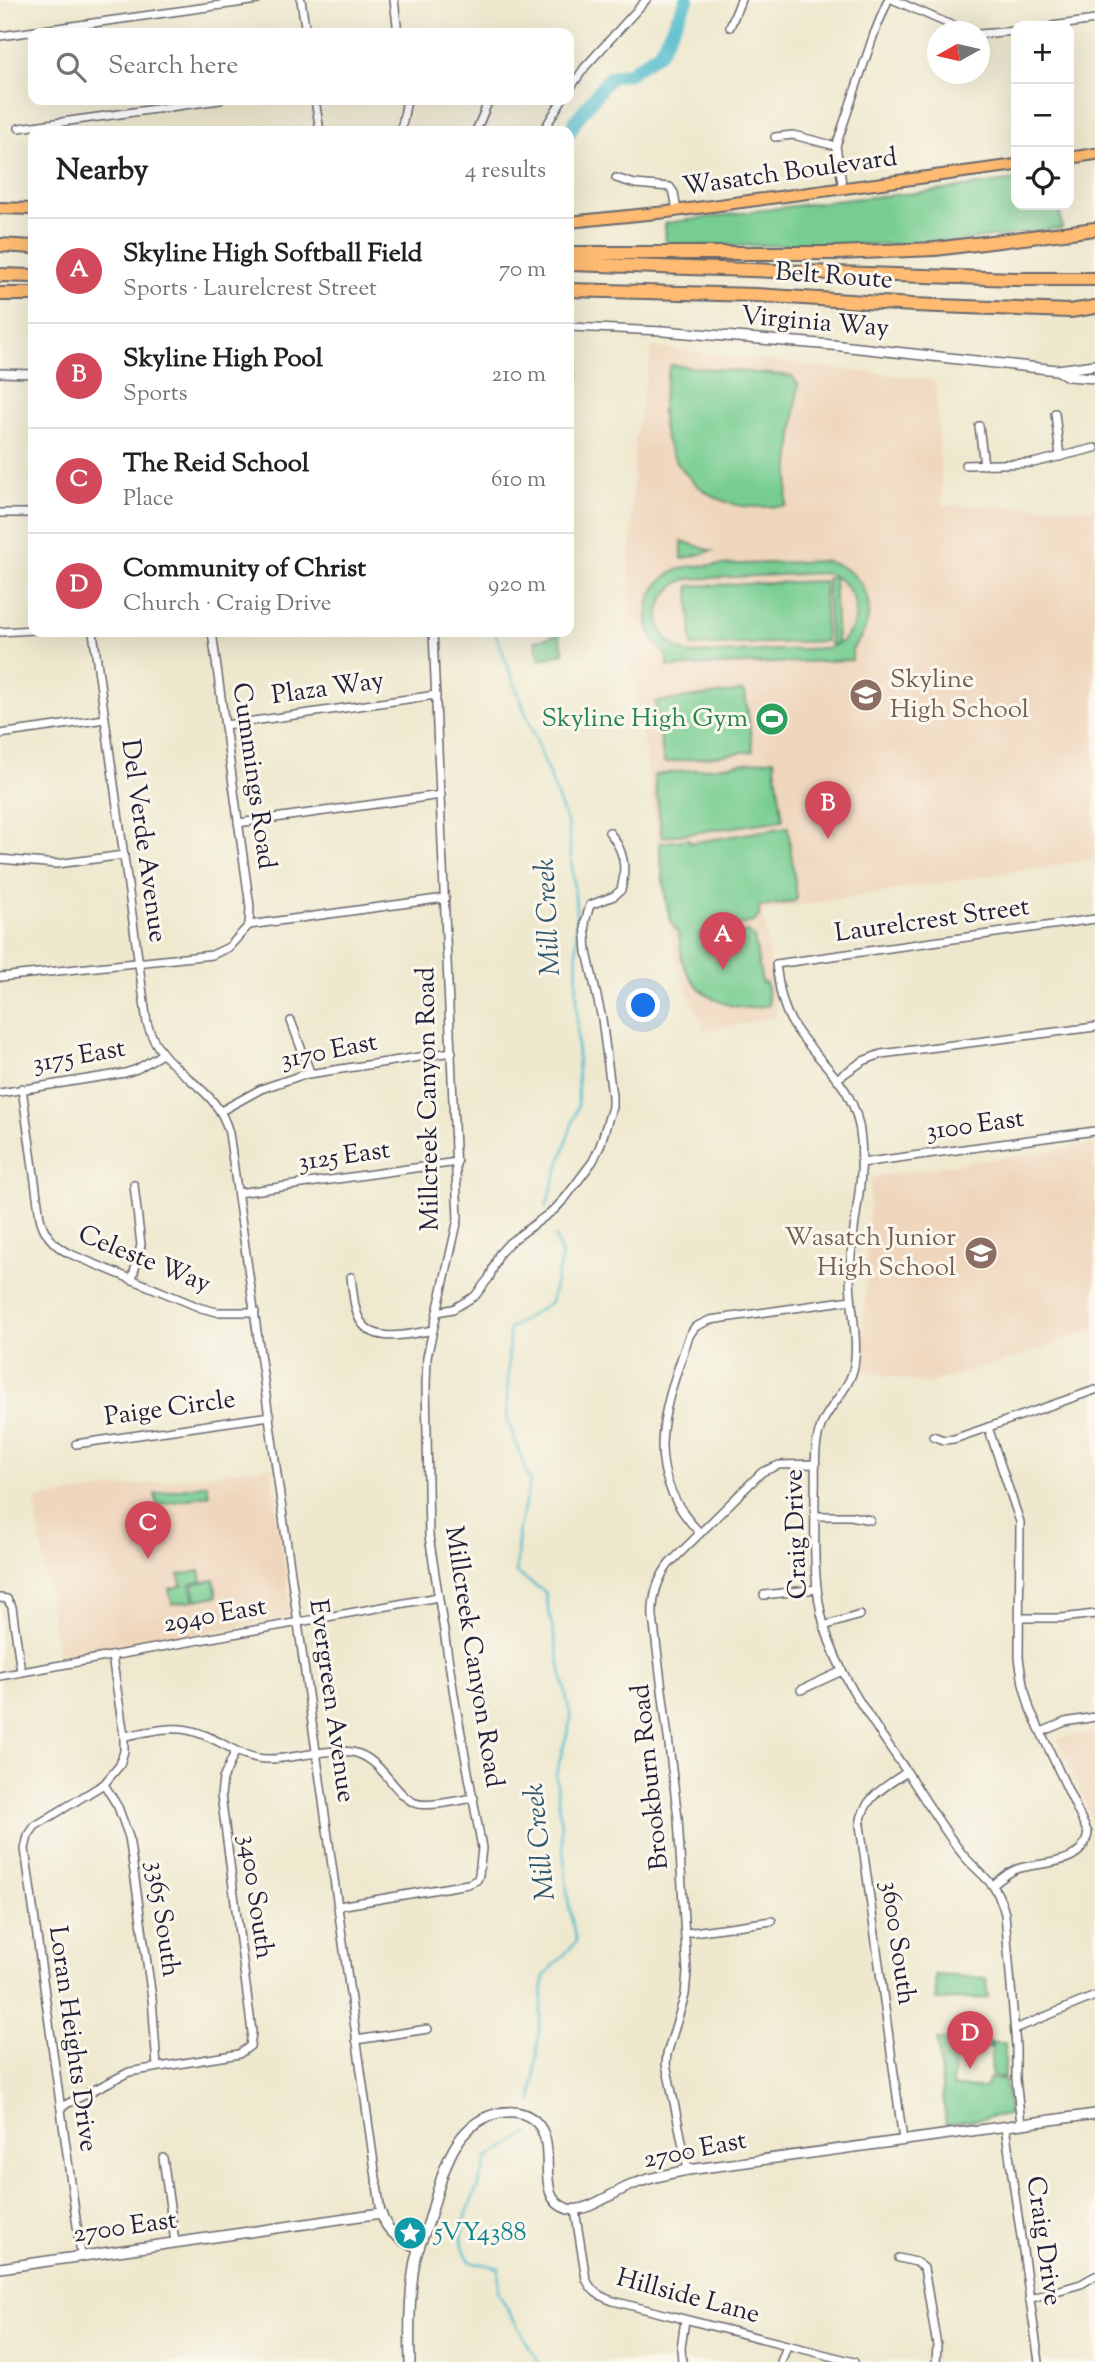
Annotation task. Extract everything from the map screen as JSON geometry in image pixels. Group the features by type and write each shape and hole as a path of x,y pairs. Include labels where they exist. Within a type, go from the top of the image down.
{"highway":[{"path":"574,253 836,253 935,249 1095,229"},
{"path":"0,245 28,247"},
{"name":"Belt Route","path":"574,264 1016,279 1095,279"},
{"path":"0,275 28,276"},
{"name":"Belt Route","path":"574,290 755,295 1070,312 1095,307"},
{"path":"0,294 28,294"},
{"path":"1070,312 1095,317"}],"main road":[{"path":"1074,157 1095,155"},
{"name":"Wasatch Boulevard","path":"574,221 677,211 1011,166"},
{"path":"0,208 28,209"}],"street":[{"path":"57,28 258,0"},
{"path":"301,0 305,28"},
{"path":"394,0 397,28"},
{"path":"574,82 585,66 646,0"},
{"path":"730,27 741,0"},
{"path":"843,189 836,146 888,0"},
{"path":"894,0 942,21"},
{"path":"1074,23 1095,20"},
{"path":"990,33 1011,31"},
{"path":"0,36 28,32"},
{"path":"33,126 184,105"},
{"path":"317,105 319,126"},
{"path":"402,126 406,105"},
{"path":"478,126 487,105"},
{"path":"546,126 559,105"},
{"path":"19,128 28,127"},
{"path":"775,137 793,135 836,146"},
{"path":"615,178 635,184 670,187 674,193 677,211"},
{"name":"Virginia Way","path":"574,327 663,331 832,345 1057,370 1095,365"},
{"name":"Virginia Way","path":"1057,370 1068,376 1095,378"},
{"path":"0,373 28,374"},
{"path":"1055,413 1060,457"},
{"path":"979,426 984,465"},
{"path":"965,465 1021,464 1095,448"},
{"path":"0,513 28,513"},
{"path":"0,632 28,629"},
{"name":"Del Verde Avenue","path":"94,637 147,1023 152,1039 162,1054"},
{"name":"Cummings Road","path":"213,637 250,907 249,925"},
{"name":"Millcreek Canyon Road","path":"339,1906 468,1884 477,1880 482,1858 429,1536 427,1357 457,1230 457,1162 433,637"},
{"name":"Plaza Way","path":"225,725 436,695"},
{"path":"0,734 105,719"},
{"path":"238,823 441,795"},
{"path":"437,1312 453,1309 475,1296 489,1278 499,1254 509,1243 555,1209 593,1161 600,1146 612,1107 612,1096 602,1020 587,951 585,922 590,905 614,896 621,890 624,869 620,845 609,832"},
{"path":"0,859 57,864 124,855"},
{"path":"0,977 139,964 218,953 235,942 249,925 444,898"},
{"name":"Laurelcrest Street","path":"776,964 1095,919"},
{"name":"Craig Drive","path":"776,964 779,990 789,1017 805,1041 838,1077 857,1116 861,1139 852,1253 854,1366 844,1390 821,1426 816,1447 817,1589 824,1626 842,1671 861,1704 960,1851 993,1885 1002,1901 1021,2124"},
{"path":"291,1021 310,1073"},
{"path":"838,1077 863,1061 881,1054 1095,1027"},
{"name":"3170 East","path":"221,1111 271,1085 310,1073 452,1052"},
{"name":"3175 East","path":"0,1093 125,1073 162,1054"},
{"name":"Evergreen Avenue","path":"162,1054 205,1091 221,1111 229,1133 381,2213"},
{"name":"Celeste Way","path":"22,1088 40,1217 46,1234 61,1250 209,1310 255,1312"},
{"name":"3100 East","path":"861,1163 1095,1131"},
{"name":"3125 East","path":"238,1193 457,1162"},
{"path":"132,1280 141,1245 134,1185"},
{"path":"351,1277 358,1316 370,1331 382,1336 394,1336 433,1330"},
{"path":"700,1533 685,1517 673,1498 667,1484 662,1457 667,1404 689,1336 695,1327 710,1320 851,1300"},
{"path":"933,1436 943,1440 954,1439 1095,1390"},
{"name":"Paige Circle","path":"76,1444 270,1416"},
{"path":"988,1427 1020,1522 1019,1658 1023,1684 1030,1709 1087,1826 1088,1838 1081,1849 1068,1858 1018,1869 993,1885"},
{"name":"Brookburn Road","path":"688,2170 666,2059 686,1988 686,1933 674,1778 653,1605 656,1587 662,1574 700,1533 766,1469 779,1465 816,1464"},
{"path":"815,1516 852,1516 870,1520"},
{"path":"764,1595 817,1589"},
{"name":"2940 East","path":"0,1676 438,1597"},
{"path":"3,1599 13,1611 21,1672"},
{"path":"1020,1618 1062,1618 1095,1614"},
{"path":"824,1626 860,1615"},
{"path":"104,1784 120,1765 124,1751 112,1656"},
{"path":"801,1690 842,1671"},
{"path":"1041,1732 1065,1722 1095,1717"},
{"path":"124,1736 189,1730 246,1757 264,1759 345,1751 369,1759 415,1803 474,1798"},
{"name":"3400 South","path":"157,2067 236,2055 252,2044 221,1795 223,1779 235,1752"},
{"name":"3600 South","path":"903,2140 860,1825 863,1811 870,1799 907,1772"},
{"name":"Loran Heights Drive","path":"81,2255 25,1855 31,1830 104,1784"},
{"name":"3365 South","path":"104,1784 118,1807 129,1837 152,1998 157,2067"},
{"path":"686,1933 772,1921"},
{"path":"1015,2029 1095,1996"},
{"path":"356,2040 428,2029"},
{"path":"61,2107 124,2074 157,2067"},
{"path":"410,2362 411,2300 419,2248 448,2158 464,2134 482,2119 499,2112 523,2113 533,2119 544,2132 550,2191 561,2205 575,2210"},
{"name":"2700 East","path":"575,2210 640,2182 688,2170 1095,2114"},
{"name":"Craig Drive","path":"1005,2126 1039,2362"},
{"path":"163,2158 175,2242"},
{"name":"Hillside Lane","path":"575,2210 586,2279 590,2289 597,2295 854,2362"},
{"path":"381,2213 384,2223 397,2237 419,2248"},
{"name":"2700 East","path":"0,2268 381,2213"},
{"path":"899,2258 920,2264 927,2276 937,2346 936,2362"},
{"path":"1030,2299 1081,2284 1095,2276"},
{"path":"682,2362 685,2320"},
{"path":"781,2362 787,2346"}],"shaded area":[{"name":"Skyline High School","path":"652,347 935,380 943,505 1095,508 1095,859 763,911 777,1017 705,1031 676,965 627,630 635,438"},
{"name":"Wasatch Junior High School","path":"1095,1144 1095,1329 1019,1357 926,1384 861,1370 871,1177"},
{"path":"271,1466 291,1612 287,1618 58,1660 35,1499"},
{"path":"1095,1732 1095,1826 1057,1738"}],"green space":[{"path":"1011,181 1011,210 1060,210 1062,228 935,244 666,246 665,223 840,200"},
{"path":"574,358 577,358 579,378 574,378"},
{"path":"670,365 792,376 798,384 786,506 747,507 725,501 710,494 684,472 674,458 663,425 662,408"},
{"path":"682,541 712,551 682,559"},
{"path":"825,561 840,566 861,584 869,609 862,636 852,649 852,660 668,667 667,656 656,643 650,629 647,615 649,601 664,578 677,570 693,566","holes":["825,573 845,585 855,605 856,616 847,636 828,648 692,654 678,649 668,640 659,618 660,607 665,595 687,579"]},
{"path":"827,578 834,578 837,644 830,644"},
{"path":"824,581 826,641 692,646 689,586"},
{"path":"560,637 564,653 540,660 535,641"},
{"path":"742,691 745,693 753,751 664,763 655,702"},
{"path":"774,759 783,820 662,837 654,775"},
{"path":"788,827 797,899 759,907 759,916 754,922 699,933 701,939 748,932 754,937 769,1005 730,1005 698,987 682,961 679,937 672,924 667,904 659,843 689,839 690,843"},
{"path":"207,1484 209,1495 157,1505 155,1494"},
{"path":"200,1571 202,1581 190,1584 194,1600 172,1604 169,1589 184,1585 181,1585 179,1575"},
{"path":"214,1580 217,1596 196,1600 193,1584"},
{"path":"935,1975 986,1978 988,1998 936,2000"},
{"path":"937,2040 990,2042 990,2048 954,2047 953,2087 983,2088 988,2079 1005,2079 1009,2114 946,2124"},
{"path":"992,2043 1005,2043 1005,2077 991,2076"}],"waterway":[{"name":"Mill Creek","path":"573,126 610,77 629,73 659,53 687,0"},
{"name":"Mill Creek","path":"497,637 568,825 576,907 578,1105 546,1207"},
{"name":"Mill Creek","path":"532,2102 544,1976 576,1942 568,1900 556,1774 571,1719 545,1592 516,1573 519,1528 530,1482 507,1418 509,1329 551,1302 562,1255 555,1237"},
{"name":"Mill Creek","path":"530,2133 487,2158 462,2235 463,2247 470,2261 499,2268 498,2292 538,2362"}],"place":[{"name":"Skyline High School","path":"866,695"},
{"name":"Skyline High Gym","path":"772,719"},
{"name":"Skyline High Pool","path":"828,839"},
{"name":"Skyline High Softball Field","path":"723,970"},
{"name":"Wasatch Junior High School","path":"981,1253"},
{"name":"The Reid School","path":"148,1559"},
{"name":"Community of Christ","path":"970,2069"},
{"name":"5VY4388","path":"410,2233"}]}
